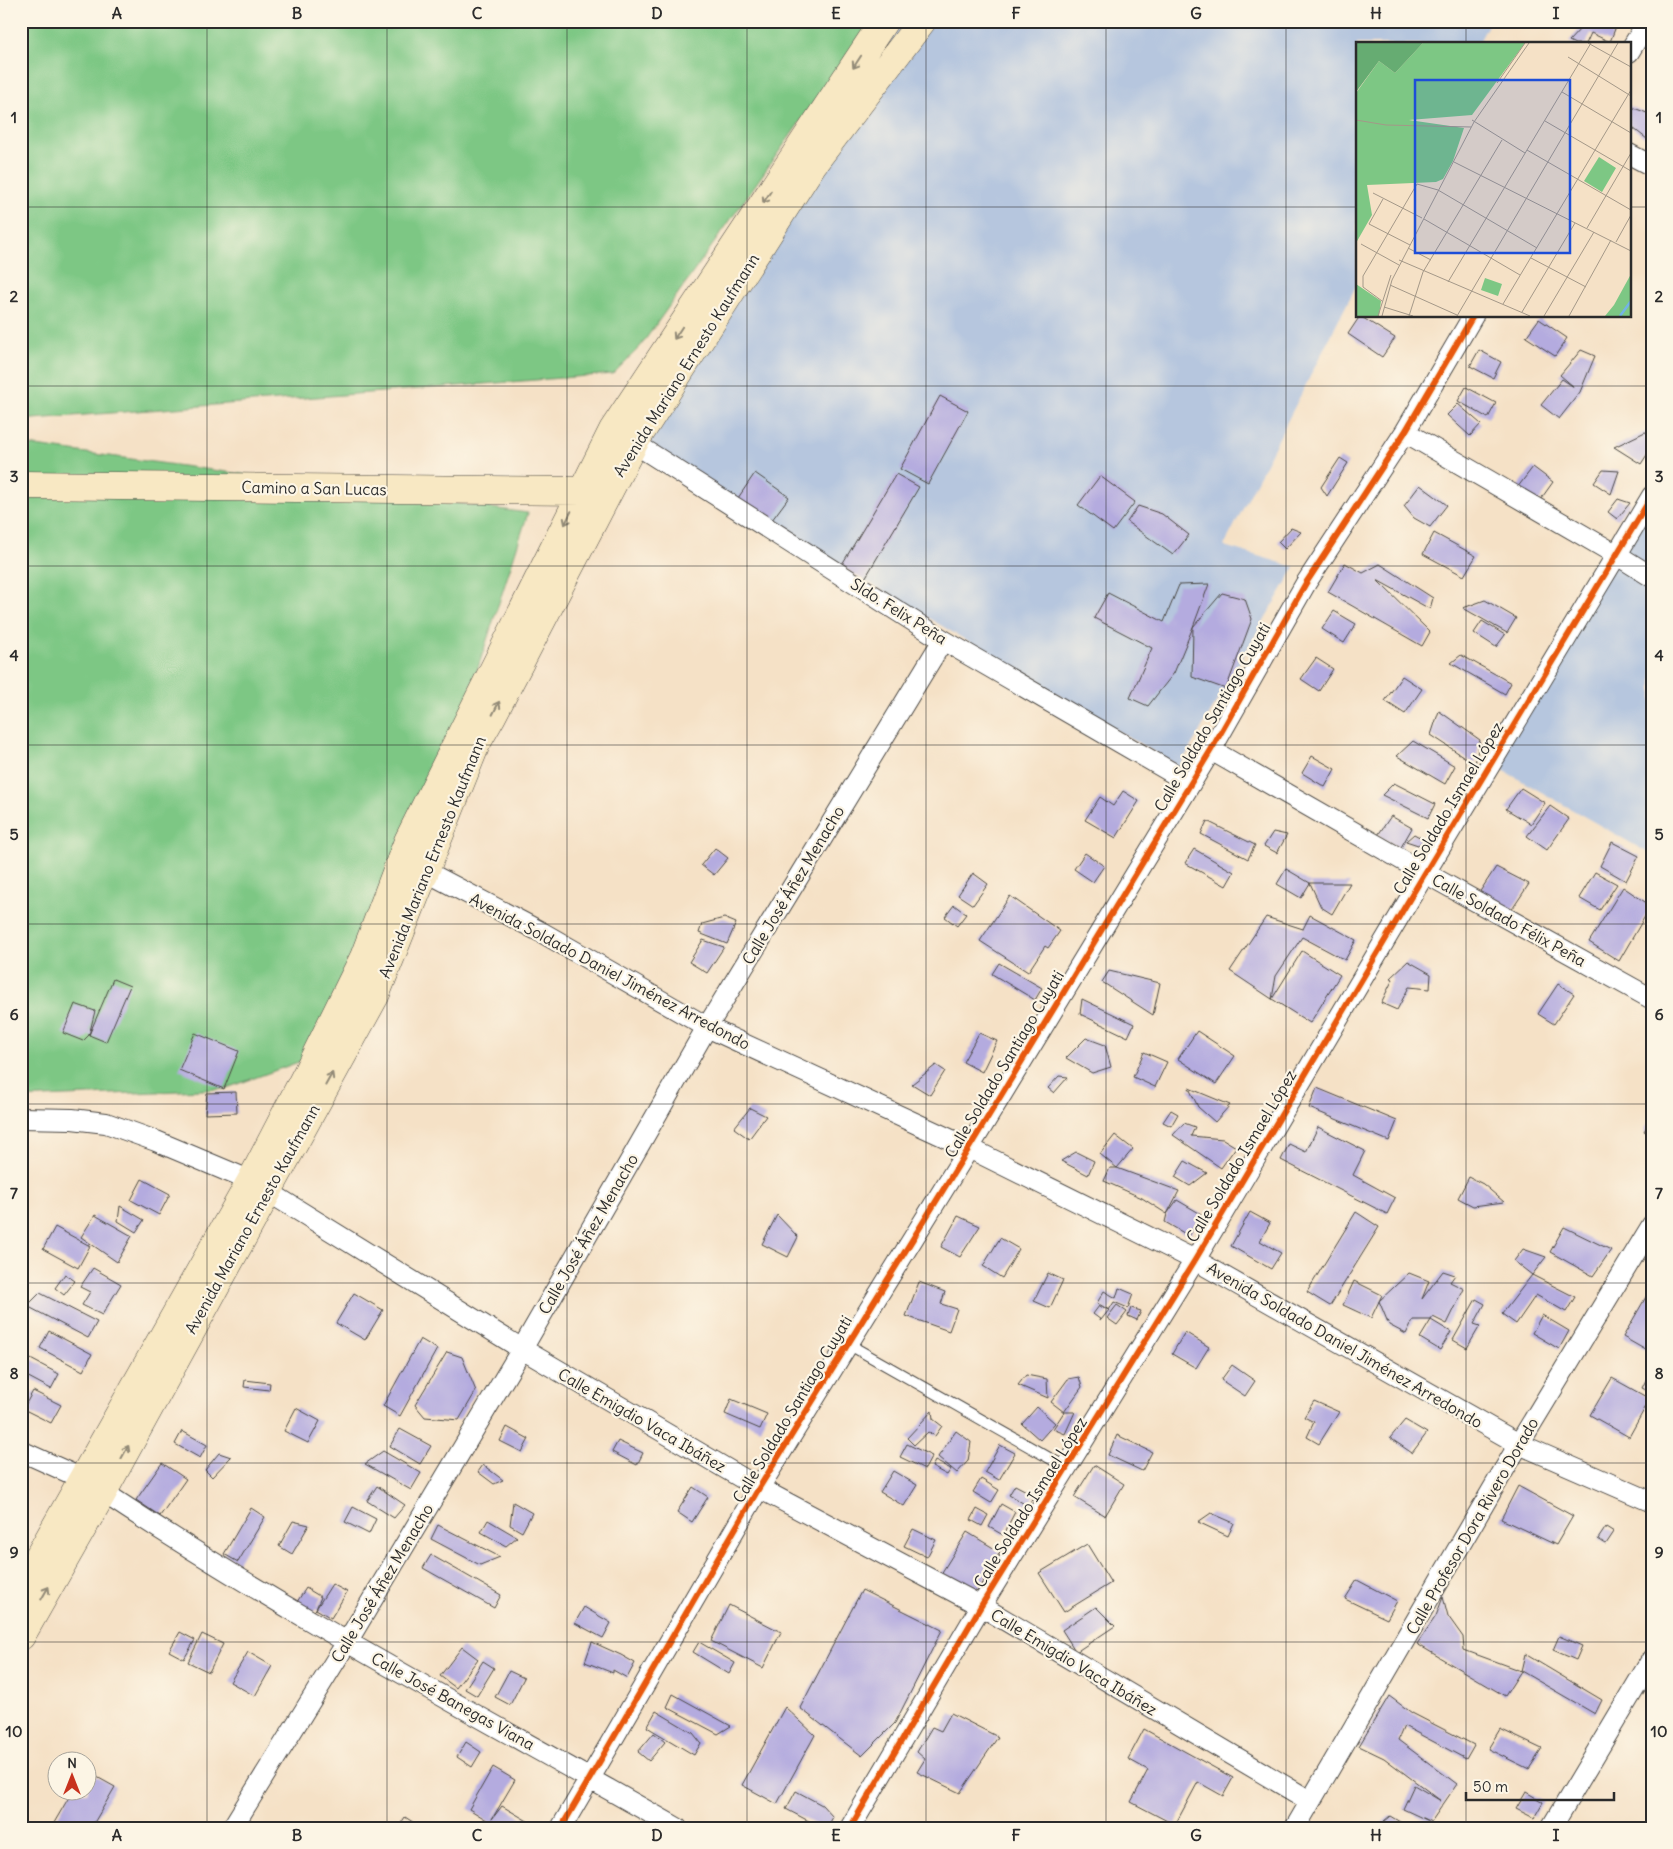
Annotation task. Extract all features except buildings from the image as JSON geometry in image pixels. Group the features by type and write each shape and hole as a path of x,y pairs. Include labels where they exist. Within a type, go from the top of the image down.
{"main road":[{"name":"Avenida Mariano Ernesto Kaufmann","path":"259,1186 307,1073 364,957 408,841 624,437 884,21"},
{"name":"Avenida Mariano Ernesto Kaufmann","path":"624,437 813,164 922,21"},
{"name":"Camino a San Lucas","path":"21,485 592,497"},
{"name":"Avenida Mariano Ernesto Kaufmann","path":"21,1636 93,1485 259,1186 375,996 476,744 497,707 592,497"},
{"name":"Avenida Mariano Ernesto Kaufmann","path":"21,1588 93,1485"}],"street":[{"path":"1630,50 1648,21"},
{"path":"1630,155 1652,166"},
{"name":"Calle Soldado Santiago Cuyati","path":"561,1828 759,1488 970,1148 1211,750 1306,583 1405,432 1472,318"},
{"path":"1405,432 1652,577"},
{"name":"Sldo. Felix Peña","path":"624,437 943,640 1190,783"},
{"name":"Calle Soldado Ismael López","path":"850,1828 982,1606 1196,1260 1425,873 1652,496"},
{"name":"Calle José Áñez Menacho","path":"232,1828 347,1642 522,1349 707,1027 943,640"},
{"name":"Calle Soldado Félix Peña","path":"1211,750 1425,873 1652,998"},
{"name":"Avenida Soldado Daniel Jiménez Arredondo","path":"425,872 541,932 707,1027 970,1148 1196,1260 1519,1444 1652,1502"},
{"name":"Calle Emigdio Vaca Ibáñez","path":"21,1118 72,1119 106,1123 156,1141 259,1186 522,1349 759,1488 982,1606 1310,1801"},
{"name":"Calle Profesor Dora Rivero Dorado","path":"1294,1828 1519,1444 1652,1225"},
{"name":"Calle José Banegas Viana","path":"21,1451 93,1485 155,1527 347,1642 677,1828"},
{"path":"1551,1828 1652,1659"}],"lane":[{"path":"848,1344 1067,1468"}],"shaded area":[{"path":"894,21 1490,21 1479,42 1356,42 1356,286 1224,546 1295,567 1179,767 634,443"},
{"path":"1652,496 1652,855 1492,764"}],"green space":[{"path":"21,21 872,21 640,347 613,374 21,420"},
{"path":"21,444 528,513 415,863 307,1059 224,1089 21,1098"}],"cycle path":[{"path":"561,1828 759,1488 969,1148 1211,750 1306,583 1405,432 1472,318"},
{"path":"850,1828 981,1606 1195,1260 1652,496"}]}
